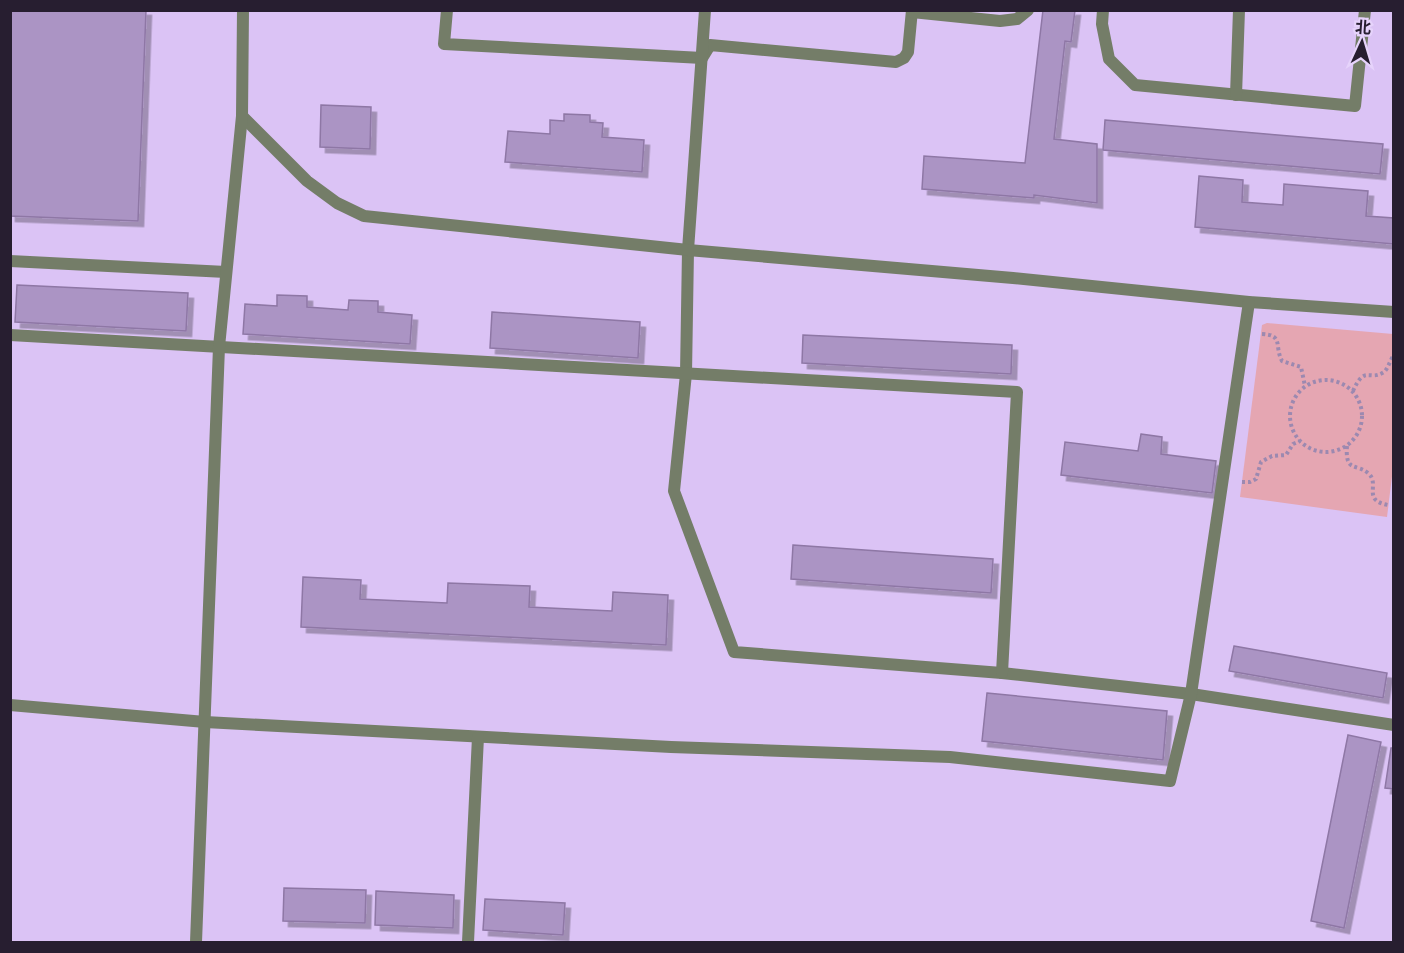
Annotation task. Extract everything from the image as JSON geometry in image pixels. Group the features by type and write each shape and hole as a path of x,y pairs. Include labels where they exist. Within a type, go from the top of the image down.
{"lane":[{"path":"196,942 219,347 242,116 243,10"},
{"path":"447,10 444,44 702,57"},
{"path":"705,10 688,250 686,374 674,491 734,652 1002,673 1191,694 1394,725"},
{"path":"702,57 710,45 896,62 904,58 908,52 912,11 1000,21 1017,19 1028,10"},
{"path":"1103,10 1102,24 1109,59 1135,85 1355,106 1365,10"},
{"path":"1236,95 1239,10"},
{"path":"242,116 307,181 337,204 364,216 688,250 1013,278 1249,302 1394,312"},
{"path":"10,261 226,272"},
{"path":"10,705 205,722 671,747 950,757 1170,782 1191,694 1249,302"},
{"path":"10,335 1017,392 1002,673"},
{"path":"468,942 478,737"}],"path":[{"path":"1261,334 1272,335 1276,338 1282,361 1301,367 1304,372 1305,386"},
{"path":"1353,392 1359,378 1365,374 1382,373 1394,355"},
{"path":"1320,380 1330,380 1341,383 1353,392 1361,407 1362,418 1360,429 1347,446 1337,451 1326,452 1307,447 1300,441 1290,424 1289,414 1296,396 1305,386 1320,380"},
{"path":"1242,482 1250,482 1256,478 1261,462 1272,456 1286,455 1293,444 1300,441"},
{"path":"1347,446 1346,454 1350,464 1354,468 1368,472 1373,480 1375,499 1379,503 1388,505"}],"shaded area":[{"path":"1267,323 1393,334 1394,460 1387,517 1240,497 1262,325"}],"building":[{"path":"11,10 146,10 138,221 10,216"},
{"path":"1043,10 1075,10 1071,42 1065,41 1054,139 1097,144 1097,203 1034,195 1034,198 922,189 924,156 1025,163"},
{"path":"321,105 371,107 370,149 320,147"},
{"path":"564,114 590,115 590,122 603,123 602,137 644,140 642,172 505,162 508,131 550,134 550,120 564,121"},
{"path":"1105,120 1383,144 1380,174 1103,150"},
{"path":"1199,176 1243,180 1242,202 1283,205 1284,184 1368,191 1366,216 1394,218 1394,244 1195,227"},
{"path":"17,285 188,293 186,331 15,322"},
{"path":"277,295 307,296 307,307 348,310 349,300 378,301 378,312 412,315 410,344 243,334 245,304 277,306"},
{"path":"492,312 640,322 638,358 490,348"},
{"path":"803,335 1012,345 1011,374 802,363"},
{"path":"1141,434 1162,437 1161,454 1216,461 1212,493 1061,475 1065,442 1138,451"},
{"path":"793,545 993,559 991,593 791,579"},
{"path":"303,577 361,580 360,599 447,603 448,583 530,586 529,607 612,611 613,592 668,595 666,645 301,627"},
{"path":"1234,646 1387,673 1383,698 1229,671"},
{"path":"987,693 1167,711 1163,760 982,741"},
{"path":"1348,735 1381,742 1344,928 1311,921"},
{"path":"1391,748 1394,748 1394,789 1385,788"},
{"path":"284,888 366,890 365,923 283,921"},
{"path":"376,891 454,895 453,928 375,925"},
{"path":"485,899 565,903 563,935 483,930"}]}
